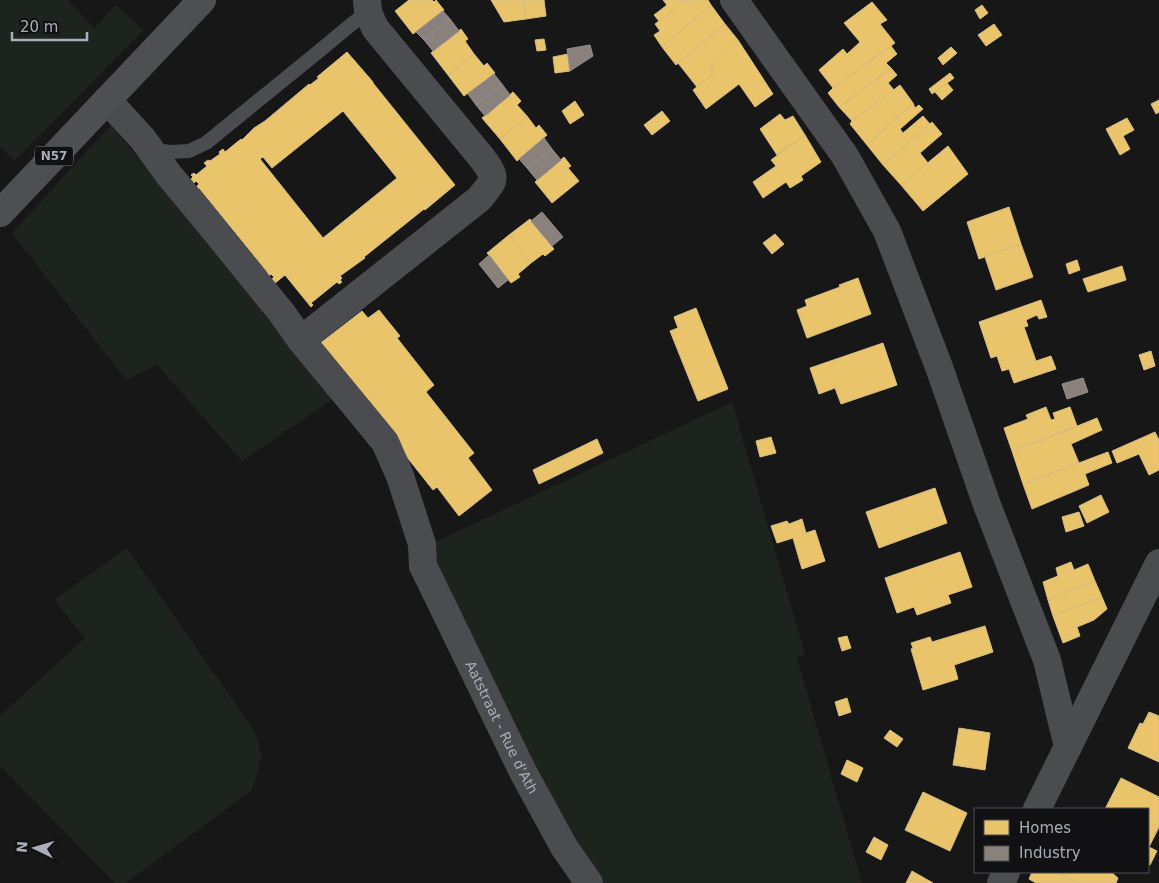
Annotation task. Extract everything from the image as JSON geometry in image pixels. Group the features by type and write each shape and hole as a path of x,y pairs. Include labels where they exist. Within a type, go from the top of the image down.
{"main road":[{"name":"N57","path":"0,212 202,0"}],"street":[{"path":"734,0 845,156 887,231 987,505 1047,660 1068,747"},
{"path":"301,340 479,199 492,183 492,172 482,158 375,28 368,6"},
{"name":"Aatstraat - Rue d'Ath","path":"107,100 136,131 169,175 281,312 301,340 385,442 400,476 422,555 523,772 564,847 589,883"},
{"path":"1038,808 1159,562"},
{"path":"1047,660 1089,705"}],"lane":[{"path":"150,150 189,151 206,143 318,52 352,23 368,6"}],"shaded area":[{"path":"0,0 68,0 94,28 116,5 144,30 14,161 0,146"},
{"path":"111,125 336,397 242,461 157,365 126,380 12,233"},
{"path":"732,402 805,654 797,658 862,883 595,883 587,873 429,552 431,544"},
{"path":"127,548 255,732 262,757 252,790 126,883 115,883 0,766 0,716 85,638 54,600"}],"building: Homes":[{"path":"409,0 432,0 434,2 436,0 444,10 413,34 395,11"},
{"path":"491,0 524,0 526,19 504,22"},
{"path":"524,0 544,0 546,16 526,19"},
{"path":"663,0 686,0 659,21 654,15 667,5"},
{"path":"686,0 708,0 711,5 662,47 654,35 660,31 655,24"},
{"path":"872,2 887,20 880,24 895,43 833,88 819,70 843,49 847,54 860,42 844,23"},
{"path":"711,5 725,24 676,65 662,47"},
{"path":"982,5 988,13 980,19 975,10"},
{"path":"725,24 738,40 711,67 714,73 697,87 678,63"},
{"path":"994,24 1002,35 986,46 978,35"},
{"path":"461,29 468,39 465,41 474,54 448,75 431,53"},
{"path":"544,39 546,50 537,51 535,40"},
{"path":"738,40 773,94 755,107 739,84 706,109 693,90 714,73 711,67"},
{"path":"891,46 897,54 886,63 891,68 839,107 828,93"},
{"path":"951,47 957,53 943,65 938,58"},
{"path":"347,52 455,185 340,276 342,282 339,284 337,282 311,303 313,305 311,307 285,275 275,283 272,279 274,277 271,274 269,276 198,189 197,186 199,184 196,181 194,183 191,175 194,173 196,175 207,166 204,163 220,154 219,152 223,149 225,152 242,140 254,128 319,78 317,77","holes":["343,111 397,178 323,238 260,159 263,157 272,168"]},
{"path":"474,54 484,66 487,63 495,73 464,96 448,75"},
{"path":"568,54 570,71 555,73 553,57"},
{"path":"891,68 897,75 888,83 894,90 852,121 839,107"},
{"path":"950,73 954,78 932,94 929,89"},
{"path":"947,83 953,90 942,100 935,92"},
{"path":"900,85 913,103 867,145 850,124"},
{"path":"513,92 521,101 517,105 527,116 500,139 482,118"},
{"path":"1159,100 1159,112 1156,114 1151,104"},
{"path":"575,101 584,115 570,124 562,111"},
{"path":"913,103 915,108 919,105 923,109 900,129 903,133 923,116 930,124 883,165 867,145"},
{"path":"662,111 670,121 652,135 644,125"},
{"path":"780,114 785,120 793,116 805,135 777,155 760,129"},
{"path":"527,116 536,128 539,125 547,135 517,161 500,139"},
{"path":"1127,118 1134,130 1123,136 1130,149 1120,155 1106,129"},
{"path":"932,122 942,134 920,153 928,163 901,185 883,165"},
{"path":"805,135 821,162 801,176 803,180 790,188 786,182 763,198 753,182 776,166 771,160"},
{"path":"948,146 968,174 923,211 901,185"},
{"path":"564,157 571,166 568,168 579,181 552,203 535,182"},
{"path":"1009,207 1021,244 979,259 967,222"},
{"path":"530,219 554,249 531,263 509,235"},
{"path":"775,234 784,244 772,254 763,243"},
{"path":"509,235 531,263 518,274 520,277 511,283 487,253"},
{"path":"1021,244 1033,277 996,290 985,257"},
{"path":"1077,260 1080,270 1069,274 1066,264"},
{"path":"1122,266 1126,280 1088,292 1083,279"},
{"path":"858,278 871,314 807,338 797,310 807,306 805,300"},
{"path":"1041,300 1047,317 1039,319 1037,315 1026,320 1028,326 1024,327 1036,361 1051,356 1056,369 1014,383 1009,369 1002,371 997,356 991,358 979,322"},
{"path":"696,308 728,389 698,401 670,331 678,328 674,317"},
{"path":"379,310 400,336 397,338 434,385 426,392 474,453 468,458 492,490 459,516 437,487 433,490 318,345 362,311 368,318"},
{"path":"883,343 897,385 841,404 835,388 819,394 810,368"},
{"path":"1151,351 1155,366 1144,370 1139,355"},
{"path":"1046,407 1051,420 1055,419 1053,413 1070,407 1077,426 1012,451 1004,428 1028,419 1026,415"},
{"path":"1097,418 1102,430 1071,444 1079,463 1023,484 1012,451"},
{"path":"1155,432 1159,440 1159,470 1149,475 1139,454 1117,463 1112,451"},
{"path":"771,437 776,453 760,457 756,441"},
{"path":"597,439 603,453 539,484 533,470"},
{"path":"1108,452 1112,463 1085,474 1089,485 1032,509 1023,484"},
{"path":"935,488 947,523 879,548 866,512"},
{"path":"1101,495 1109,512 1087,523 1079,506"},
{"path":"1079,512 1084,526 1066,532 1062,517"},
{"path":"802,519 806,533 815,530 825,561 802,569 793,538 777,543 771,526 787,521 789,524"},
{"path":"960,552 972,587 948,595 951,603 917,615 914,607 897,613 885,578"},
{"path":"1071,562 1074,570 1088,564 1095,581 1048,600 1043,582 1058,576 1056,568"},
{"path":"1095,581 1102,597 1053,616 1048,600"},
{"path":"1102,597 1107,609 1094,620 1077,627 1080,636 1063,643 1053,616"},
{"path":"985,626 993,652 954,665 958,679 923,690 911,643 930,637 932,642"},
{"path":"847,636 851,648 842,651 838,638"},
{"path":"847,698 851,712 839,716 835,702"},
{"path":"1149,712 1159,716 1159,762 1128,748 1140,723 1143,724"},
{"path":"959,728 990,733 985,770 953,765"},
{"path":"890,730 903,739 897,747 884,738"},
{"path":"847,760 863,768 857,782 841,774"},
{"path":"1121,778 1159,797 1159,827 1149,847 1149,808 1106,808"},
{"path":"923,792 967,813 950,851 905,830"},
{"path":"874,837 888,845 881,860 866,852"},
{"path":"1149,847 1157,851 1149,864"},
{"path":"912,871 933,883 906,883"},
{"path":"1032,873 1059,873 1079,883 1036,883 1029,879"},
{"path":"1059,873 1112,873 1118,878 1116,883 1079,883"}],"building: Industry":[{"path":"443,11 450,19 424,40 416,32"},
{"path":"450,19 459,31 433,51 424,40"},
{"path":"590,45 593,56 570,71 567,49"},
{"path":"494,74 502,84 476,105 468,94"},
{"path":"502,84 510,95 485,116 476,105"},
{"path":"544,138 552,149 527,168 519,159"},
{"path":"552,149 561,160 537,180 527,168"},
{"path":"542,212 563,237 552,246 531,221"},
{"path":"489,255 508,280 498,288 479,264"},
{"path":"1083,378 1088,392 1067,399 1062,384"}]}
